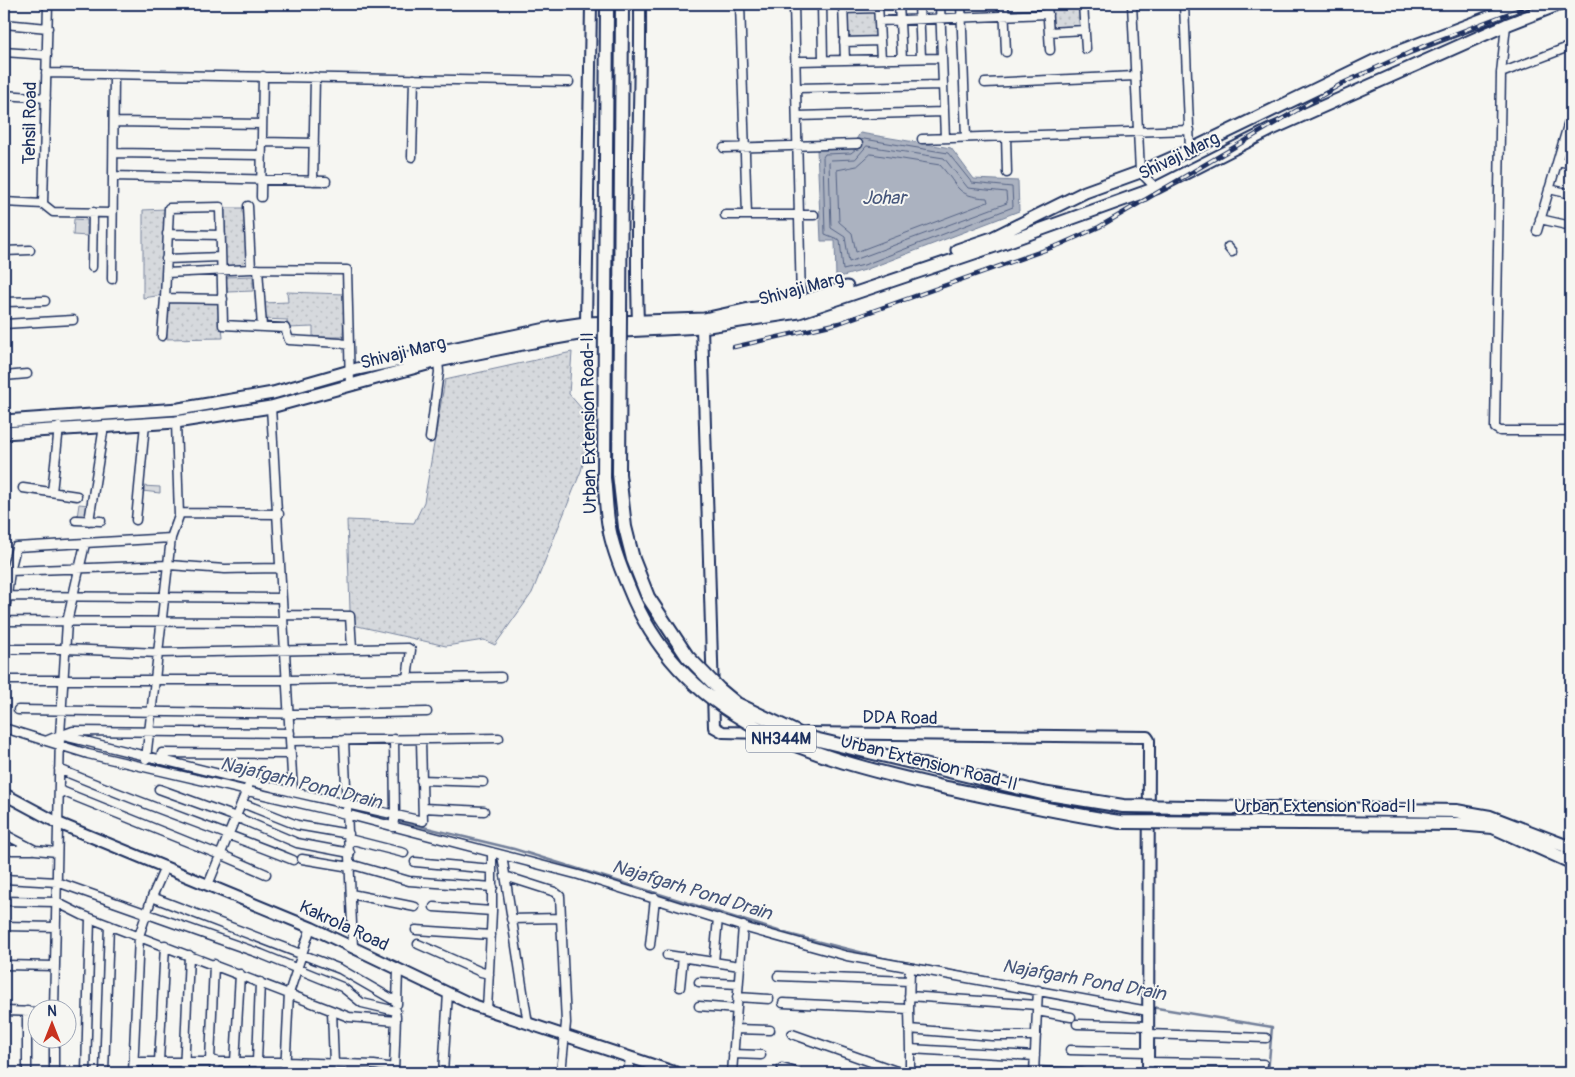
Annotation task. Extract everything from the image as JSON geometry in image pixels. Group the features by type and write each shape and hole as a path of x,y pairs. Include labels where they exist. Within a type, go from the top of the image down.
{"highway":[{"name":"Urban Extension Road-II","path":"607,4 604,478 609,529 621,569 636,608 658,643 682,673 720,707 803,750 903,778 1068,814 1120,822 1458,824 1493,827 1571,862"},
{"name":"Urban Extension Road-II","path":"622,4 619,474 625,527 633,559 648,597 688,656 719,689 737,704 806,737 1042,793 1124,806 1456,811 1490,817 1571,848"}],"main road":[{"name":"Shivaji Marg","path":"4,433 179,409 274,393 349,371 490,340 586,323 704,319 749,309 801,302 992,238 1085,192 1140,172 1190,150 1374,61 1524,4"},
{"name":"Shivaji Marg","path":"4,422 104,426 176,422 271,407 438,361 584,333 702,329 799,312 995,246 1156,188 1270,130 1506,25 1560,4"}],"street":[{"name":"Tehsil Road","path":"43,204 48,4"},
{"path":"586,323 591,4"},
{"path":"638,322 635,245 640,84 640,4"},
{"path":"740,4 747,215"},
{"path":"794,4 801,302"},
{"path":"822,4 823,60"},
{"path":"899,4 902,59"},
{"path":"920,4 921,58"},
{"path":"940,4 945,138"},
{"path":"961,4 966,137"},
{"path":"1004,4 1006,52"},
{"path":"1047,4 1050,50"},
{"path":"1083,4 1086,49"},
{"path":"1132,4 1140,172 1156,188"},
{"path":"1184,4 1190,150"},
{"path":"845,60 843,6 878,6 880,59"},
{"path":"879,21 1048,14"},
{"path":"4,24 48,28"},
{"path":"1506,25 1501,74 1495,428 1500,431 1571,431"},
{"path":"1049,32 1085,30"},
{"path":"844,42 880,41"},
{"path":"1501,74 1571,46"},
{"path":"4,52 47,55"},
{"path":"796,61 942,58"},
{"path":"46,73 569,82"},
{"path":"112,279 114,74"},
{"path":"261,197 263,76"},
{"path":"984,83 1135,76"},
{"path":"313,181 315,77"},
{"path":"412,157 414,79"},
{"path":"796,88 943,85"},
{"path":"4,95 46,98"},
{"path":"797,116 944,112"},
{"path":"1537,231 1571,115"},
{"path":"114,122 262,124"},
{"path":"922,139 1190,130"},
{"path":"1006,136 1007,173"},
{"path":"262,142 314,143"},
{"path":"724,148 858,144"},
{"path":"114,153 261,155"},
{"path":"1558,161 1571,164"},
{"path":"113,176 326,181"},
{"path":"1549,189 1571,194"},
{"path":"4,202 43,204 53,212 112,212"},
{"path":"248,206 262,327"},
{"path":"162,336 169,208 218,207 220,209 223,325 285,328 289,340 348,345"},
{"path":"92,267 93,212"},
{"path":"725,215 814,214"},
{"path":"1540,219 1571,226"},
{"path":"167,234 221,235"},
{"path":"4,250 30,250"},
{"path":"166,259 221,257"},
{"path":"166,273 255,269 347,270 350,385"},
{"path":"165,298 223,299"},
{"path":"4,302 45,301"},
{"path":"4,324 73,320"},
{"name":"DDA Road","path":"702,329 714,727 723,732 1147,737 1149,740 1148,1063"},
{"path":"430,438 439,372 438,361"},
{"path":"4,376 27,374"},
{"path":"271,407 279,514 280,568 293,792"},
{"path":"145,762 163,622 171,538 179,513 176,422"},
{"path":"52,492 59,424"},
{"path":"136,520 145,424"},
{"path":"89,520 104,426"},
{"path":"23,488 77,496"},
{"path":"179,513 279,514"},
{"path":"76,520 101,521"},
{"path":"171,538 85,544 18,546 15,548 10,571 4,621 163,622 350,616 352,648"},
{"path":"54,1000 60,735 65,680 67,622 85,544"},
{"path":"10,571 169,565 225,569 280,568"},
{"path":"7,596 282,598"},
{"path":"4,649 66,649 159,653 410,648 407,678"},
{"path":"4,680 288,680 501,677"},
{"path":"18,710 152,713 427,712"},
{"path":"4,728 60,745 145,762 394,820 492,852 655,898 820,949 910,968 1148,1007"},
{"path":"48,740 73,731 344,740 499,738"},
{"path":"60,735 145,762 160,760 249,786 293,792 346,809 394,820 423,821 421,740"},
{"path":"394,739 394,820"},
{"path":"344,740 353,947"},
{"path":"160,760 162,753 291,754"},
{"path":"59,769 123,796 229,834 293,860"},
{"path":"421,780 483,782"},
{"path":"208,885 249,786"},
{"path":"159,789 236,817 298,843 350,853"},
{"path":"59,790 266,874"},
{"name":"Kakrola Road","path":"4,794 58,823 311,927 487,1010 673,1073"},
{"path":"242,803 297,825 349,837 404,853"},
{"path":"423,808 484,811"},
{"path":"4,834 35,850"},
{"path":"4,850 57,852"},
{"path":"487,1010 493,887 492,852"},
{"path":"502,855 528,1024"},
{"path":"302,859 350,866 409,881 493,887"},
{"path":"415,862 492,869"},
{"path":"133,1073 139,936 152,897 165,867"},
{"path":"505,876 559,894 566,1023 561,1073"},
{"path":"4,879 57,882 297,969 342,987 360,1003 396,1011"},
{"path":"351,894 415,907"},
{"path":"152,897 340,969 397,1002"},
{"path":"650,945 655,898"},
{"path":"4,901 56,902 90,918 165,945 349,1017 396,1021"},
{"path":"434,907 492,911"},
{"path":"86,1073 90,918"},
{"path":"511,919 561,918"},
{"path":"714,962 718,918"},
{"path":"104,1073 109,925"},
{"path":"4,926 56,927"},
{"path":"732,1073 743,926"},
{"path":"285,1073 289,993 311,927"},
{"path":"416,930 491,935"},
{"path":"418,944 489,974"},
{"path":"159,1062 165,945"},
{"path":"184,1073 189,955"},
{"path":"668,955 740,966"},
{"path":"680,987 683,957"},
{"path":"214,964 212,1061 214,1073"},
{"path":"4,965 55,966"},
{"path":"910,968 910,1073"},
{"path":"134,1062 286,1062 334,1064 394,1071 398,969"},
{"path":"235,1062 240,974"},
{"path":"778,976 909,981"},
{"path":"260,982 260,1073"},
{"path":"699,982 738,984"},
{"path":"1038,990 1034,1072 1082,1073"},
{"path":"443,1073 448,993"},
{"path":"909,996 1037,1008 1071,1017"},
{"path":"737,997 769,999"},
{"path":"783,1003 909,1009"},
{"path":"699,1006 736,1009"},
{"path":"4,1011 26,1011 27,1073"},
{"path":"332,1011 334,1064"},
{"path":"1077,1024 1266,1038"},
{"path":"735,1029 770,1030"},
{"path":"909,1029 992,1036 1036,1036"},
{"path":"792,1034 902,1073"},
{"path":"910,1049 1035,1056"},
{"path":"54,1050 54,1073"},
{"path":"1070,1050 1148,1063 1263,1064"},
{"path":"733,1054 761,1055"},
{"path":"628,1073 630,1058"},
{"path":"782,1068 799,1073"}],"shaded area":[{"path":"1052,4 1079,4 1080,28 1053,30"},
{"path":"877,10 878,39 848,40 847,11"},
{"path":"222,208 244,208 248,266 223,266"},
{"path":"165,209 163,295 143,298 143,210"},
{"path":"74,219 87,220 87,236 73,235"},
{"path":"253,276 253,291 227,292 226,277"},
{"path":"287,292 344,294 343,337 313,337 313,327 288,328 287,320 263,319 263,303 288,302"},
{"path":"162,298 220,298 223,338 163,339"},
{"path":"572,352 569,394 594,423 581,471 532,593 495,645 484,640 446,646 353,625 350,610 347,520 414,523 424,502 445,380"},
{"path":"142,486 160,487 160,493 142,491"},
{"path":"79,504 89,505 88,518 77,517"}],"water":[{"name":"Johar","path":"860,133 951,148 974,179 1018,181 1019,211 865,270 836,278 835,241 821,241 817,149 851,148"}],"waterway":[{"name":"Najafgarh Pond Drain","path":"266,789 514,849 788,934 883,958 1059,991"},
{"name":"Najafgarh Pond Drain","path":"1151,1007 1272,1027 1268,1073"}],"railway":[{"path":"734,347 839,323 1059,245 1099,227 1343,83 1426,45 1533,4"}]}
